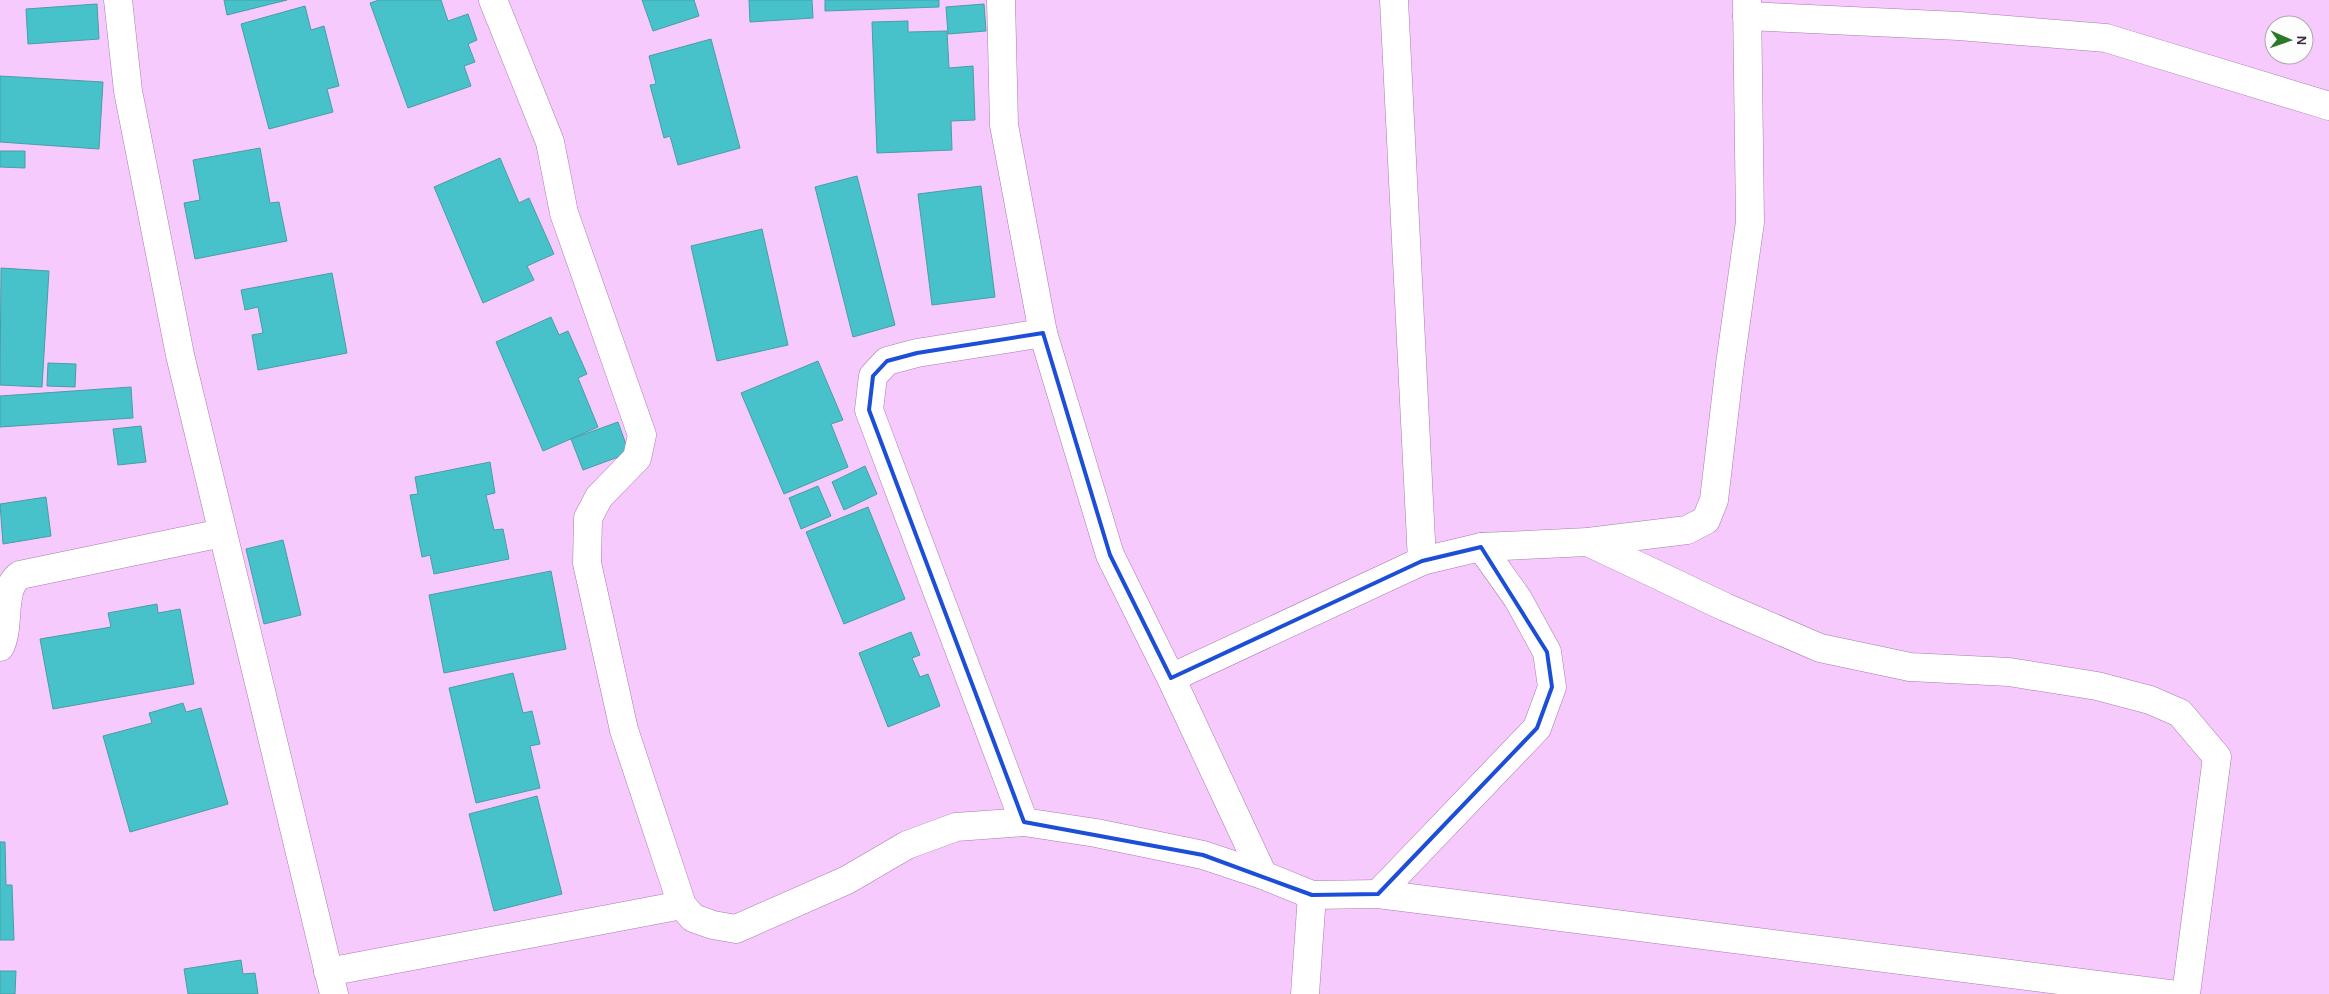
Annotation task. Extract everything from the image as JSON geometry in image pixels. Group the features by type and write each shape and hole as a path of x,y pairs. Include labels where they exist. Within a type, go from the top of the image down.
{"street":[{"path":"118,0 128,91 180,355 331,983 682,905"},
{"path":"492,0 550,142 564,213 642,435 637,458 599,497 588,518 587,563 624,730 682,905 693,918 713,925 736,929 847,880 907,845 956,827 1024,822 1096,833 1203,855 1263,875 1312,895 1378,894 2170,994"},
{"path":"1001,0 1004,125 1043,333 1110,555 1171,678 1263,875"},
{"path":"1394,0 1422,561"},
{"path":"1171,678 1422,561 1481,547 1588,542 1686,530 1706,520 1714,500 1730,364 1750,222 1747,8 2106,38 2329,106"},
{"path":"1024,822 869,410 873,376 887,361 917,352 1043,333"},
{"path":"0,647 6,630 7,591 12,580 20,575 222,533"},
{"path":"1588,542 1725,607 1820,648 1910,667 2009,672 2097,686 2150,700 2180,713 2217,757 2186,994"},
{"path":"1378,894 1537,728 1552,688 1547,652 1518,599 1481,547"},
{"path":"1305,994 1312,895"}],"highlighted area":[{"path":"1043,333 1110,555 1171,678 1422,561 1481,547 1547,652 1552,687 1537,728 1378,894 1312,895 1203,855 1024,822 869,410 873,376 887,361 917,353"}],"building":[{"path":"224,0 287,0 227,15"},
{"path":"379,0 441,0 448,21 468,14 477,40 468,44 475,62 464,66 471,86 408,108 370,3"},
{"path":"642,0 694,0 699,16 653,31"},
{"path":"749,0 812,0 813,18 750,22"},
{"path":"825,0 939,0 939,7 825,11"},
{"path":"97,4 99,39 28,44 26,9"},
{"path":"984,4 986,31 948,34 946,7"},
{"path":"305,6 311,30 324,26 339,86 327,89 333,112 269,129 241,24"},
{"path":"908,21 908,32 947,31 949,68 973,66 975,120 951,121 952,150 877,153 872,22"},
{"path":"711,39 740,148 678,165 670,136 664,138 650,85 656,84 649,56"},
{"path":"0,76 103,82 99,149 0,142"},
{"path":"260,148 270,203 279,202 287,241 195,259 184,203 200,200 193,160"},
{"path":"0,151 25,151 25,168 0,167"},
{"path":"500,158 519,203 529,198 554,254 527,266 534,280 483,303 434,187"},
{"path":"857,176 895,325 853,337 815,187"},
{"path":"981,186 995,297 932,305 918,194"},
{"path":"762,229 788,345 717,361 691,246"},
{"path":"1,268 49,271 42,387 0,385"},
{"path":"332,273 347,353 258,370 252,335 263,333 258,307 245,310 241,290"},
{"path":"551,317 559,335 568,331 587,374 578,378 598,427 543,451 496,342"},
{"path":"818,361 843,420 831,424 848,467 784,494 741,393"},
{"path":"48,363 76,364 75,387 47,386"},
{"path":"131,387 133,418 0,427 0,396"},
{"path":"618,422 629,453 583,470 571,439"},
{"path":"141,426 146,462 118,465 113,429"},
{"path":"490,462 495,493 486,495 494,530 503,529 509,559 434,574 430,555 422,557 410,495 418,494 415,477"},
{"path":"865,466 877,494 844,510 832,482"},
{"path":"818,486 831,516 801,529 789,498"},
{"path":"46,497 51,536 3,544 0,504"},
{"path":"868,507 905,599 844,624 806,532"},
{"path":"283,540 301,615 264,624 246,549"},
{"path":"551,571 566,649 444,673 429,595"},
{"path":"157,604 158,613 180,609 194,684 53,709 40,639 111,627 108,613"},
{"path":"911,632 920,655 912,658 920,677 928,674 940,706 888,727 859,653"},
{"path":"513,673 523,713 532,711 540,744 530,746 540,788 476,803 449,688"},
{"path":"183,703 186,712 201,708 228,804 130,832 103,736 152,723 149,713"},
{"path":"537,796 562,894 494,911 469,814"},
{"path":"0,842 5,842 6,885 12,885 14,940 0,940"},
{"path":"241,960 243,974 255,973 258,994 188,994 184,969"},
{"path":"0,971 16,971 15,994 0,994"}]}
